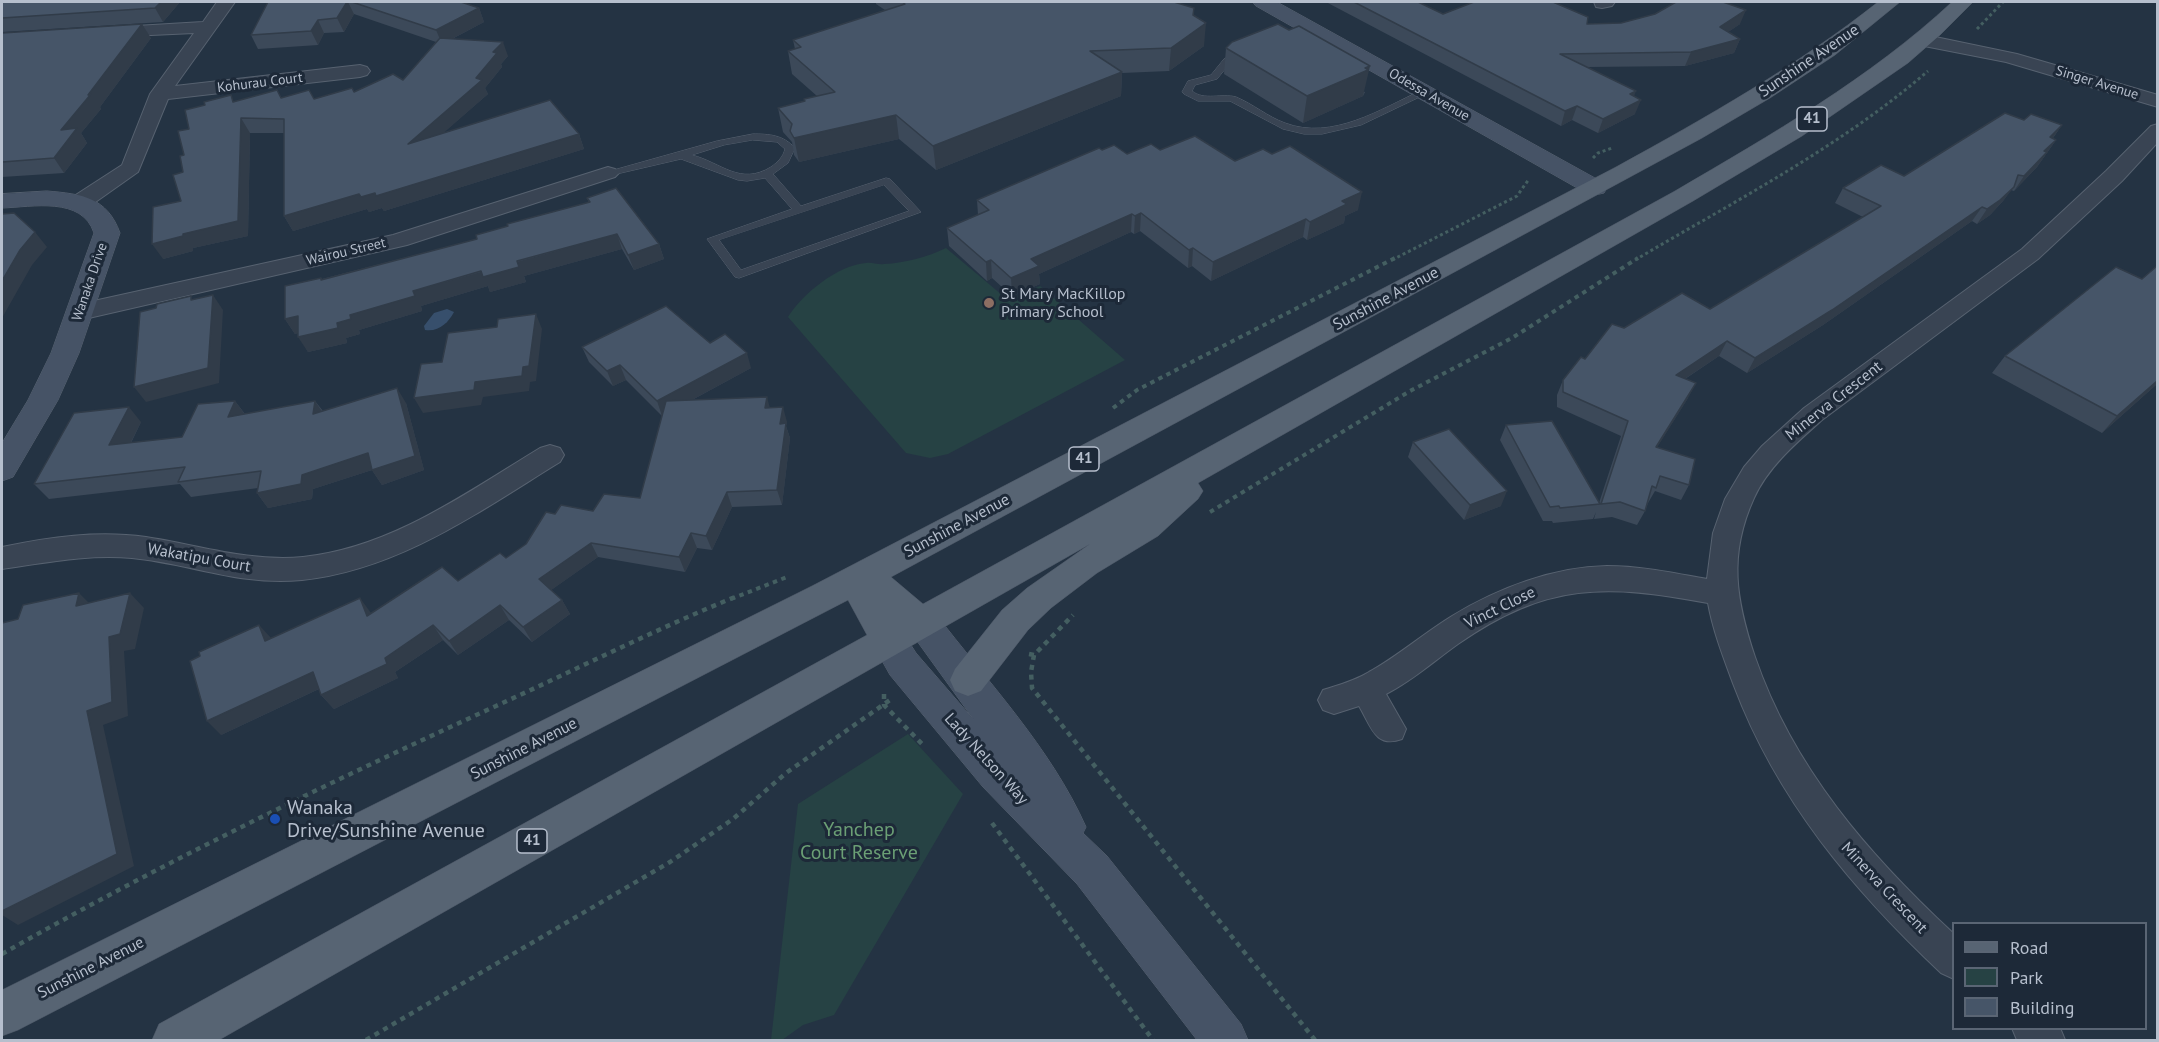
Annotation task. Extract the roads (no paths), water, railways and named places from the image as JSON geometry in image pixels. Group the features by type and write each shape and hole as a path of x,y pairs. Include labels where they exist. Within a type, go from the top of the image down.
{"main road":[{"name":"Sunshine Avenue","path":"175,1041 1243,443 1621,202 1698,132 1778,84 1848,37 1911,23 1963,2"},
{"name":"Sunshine Avenue","path":"2,1014 860,578 1621,202 1820,115 1911,23"},
{"path":"968,680 1015,620 1057,583 1146,527 1243,443"},
{"path":"860,578 906,632"}],"street":[{"path":"2,201 41,198 79,203 131,168 160,94 226,2"},
{"name":"Odessa Avenue","path":"1263,2 1296,25 1425,92 1621,202"},
{"name":"Singer Avenue","path":"1911,23 2157,101"},
{"path":"94,33 207,27"},
{"name":"Kohurau Court","path":"160,94 360,70"},
{"name":"Minerva Crescent","path":"1952,959 1911,920 1848,851 1808,797 1774,739 1746,682 1722,593 1724,553 1730,524 1739,498 1753,474 1770,452 1813,414 2030,254 2114,176 2157,130"},
{"name":"Wairou Street","path":"80,312 399,240 608,173"},
{"name":"Wanaka Drive","path":"2,469 54,379 107,233 104,221 98,214 79,203"},
{"name":"Wakatipu Court","path":"2,558 55,549 109,545 156,550 230,566 305,568 332,563 356,558 399,542 550,455"},
{"name":"Vinct Close","path":"1334,700 1367,691 1456,629 1531,590 1592,578 1643,581 1722,593"},
{"name":"Lady Nelson Way","path":"906,632 916,679 997,775 1092,870"},
{"name":"Lady Nelson Way","path":"906,632 968,680 1024,757 1092,870 1225,1041"},
{"path":"1367,691 1390,729"},
{"path":"2032,1030 2046,1041"}],"lane":[{"path":"1254,48 1227,61 1214,76 1188,86 1189,95 1205,100 1221,96 1245,104 1286,127 1310,132 1344,127 1425,92"},
{"path":"1202,81 1214,82 1222,87 1224,90 1221,96"},
{"path":"608,173 682,156 699,148 756,137 779,139 786,143 789,153 782,163 767,174 753,178 732,177 697,159 682,156"},
{"path":"767,174 799,210"},
{"path":"886,181 916,212 739,274 712,239 799,210 886,181"}],"water":[{"path":"447,309 454,312 446,323 435,330 425,330 424,326 434,313"}],"place":[{"name":"St Mary MacKillop Primary School","path":"989,303"},
{"name":"Wanaka Drive/Sunshine Avenue","path":"275,819"}],"park label":[{"name":"Yanchep Court Reserve","path":"859,842"}]}
